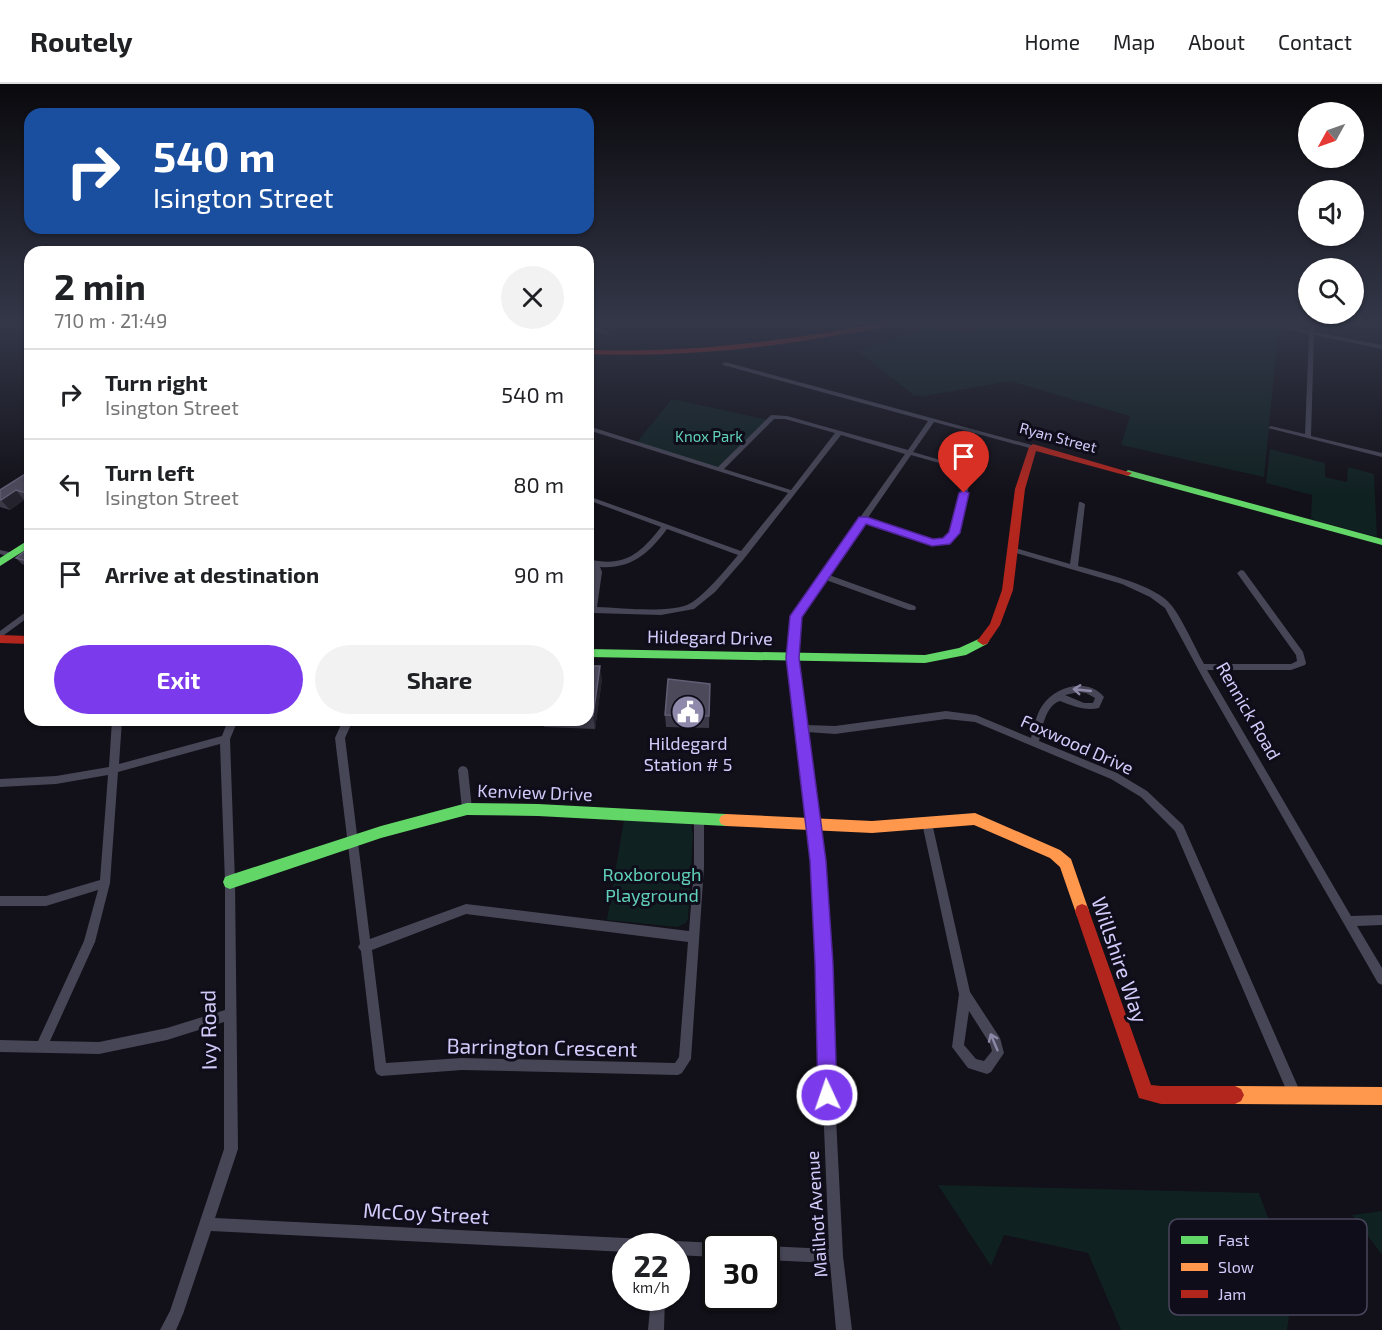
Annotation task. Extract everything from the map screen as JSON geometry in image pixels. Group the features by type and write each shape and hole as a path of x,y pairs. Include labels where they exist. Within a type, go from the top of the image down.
{"main road":[{"name":"Ryan Street","path":"1033,447 1382,542"},
{"name":"Hildegard Drive","path":"594,653 925,659 955,654 980,644 996,630 1006,605 1021,478 1033,447"},
{"path":"0,563 6,554 24,545"},
{"path":"0,637 24,639"},
{"name":"Kenview Drive","path":"230,882 466,809 815,824"},
{"name":"Willshire Way","path":"815,824 872,827 975,819 1055,854 1066,863 1145,1092 1161,1095 1382,1096"}],"street":[{"name":"Ryan Street","path":"785,380 1033,447"},
{"path":"1308,437 1310,380"},
{"path":"719,470 772,417 785,417 959,467 969,473 954,533 946,542 932,543 863,520"},
{"name":"Mailhot Avenue","path":"844,1330 836,1256 826,1072 824,964 815,824 793,658 796,616 932,420"},
{"path":"1271,428 1382,455"},
{"path":"594,430 791,492"},
{"path":"594,610 661,612 691,607 712,590 839,433"},
{"path":"594,500 742,554"},
{"path":"1074,566 1081,504"},
{"path":"594,563 614,566 628,562 650,546 666,526"},
{"name":"Rennick Road","path":"1012,549 1125,582 1153,595 1168,606 1382,979"},
{"path":"594,566 598,572 594,591"},
{"path":"1202,667 1291,667 1302,663 1300,654 1241,573"},
{"path":"824,576 912,608"},
{"path":"0,637 24,617"},
{"path":"1034,743 1045,708 1052,700"},
{"name":"Foxwood Drive","path":"802,728 835,730 946,715 976,719 1114,776 1144,794 1179,828 1296,1096"},
{"path":"41,1047 89,942 105,883 116,726"},
{"name":"Ivy Road","path":"168,1330 176,1314 231,1149 230,882 225,739 230,726"},
{"name":"Barrington Crescent","path":"345,726 340,738 351,843 381,1070 462,1064 678,1069 685,1059 699,867 699,818"},
{"path":"0,783 56,780 112,770 225,739"},
{"path":"463,770 466,809"},
{"path":"927,823 965,994 958,1047 972,1064 987,1068 998,1053 996,1042 965,994"},
{"path":"0,901 23,903 46,901 105,883"},
{"path":"364,947 466,909 693,937"},
{"path":"1349,921 1382,920"},
{"path":"0,1046 99,1048 167,1034 229,1015"},
{"name":"McCoy Street","path":"205,1224 612,1244"},
{"path":"780,1254 836,1256"},
{"path":"656,1330 657,1311"}],"green space":[{"path":"895,380 1273,380 1264,477 1121,445 1130,416 1010,381 924,396 914,395"},
{"name":"Knox Park","path":"672,399 769,420 719,470 637,442"},
{"path":"1270,449 1325,463 1325,477 1347,482 1348,467 1374,474 1377,537 1311,519 1312,495 1266,483"},
{"name":"Roxborough Playground","path":"624,820 691,825 693,835 686,923 677,927 607,920"},
{"path":"938,1185 1259,1193 1268,1219 1169,1219 1169,1315 1289,1315 1287,1330 1121,1330 1088,1253 1004,1235 991,1266"},
{"path":"1382,1211 1382,1255 1367,1235 1367,1219 1355,1219 1352,1215"}],"building":[{"path":"24,475 24,492 16,490 1,500 0,490"},
{"path":"24,552 24,560 16,558"},
{"path":"594,666 600,666 594,709"},
{"name":"Hildegard Station # 5","path":"668,679 710,684 709,716 665,715"}],"traffic: fast":[{"path":"1128,473 1382,542"},
{"path":"0,563 24,546"},
{"path":"594,653 925,659 962,652 983,641"},
{"path":"230,882 381,832 467,809 538,810 726,820"}],"traffic: slow":[{"path":"726,820 872,827 975,819 1055,854 1066,863 1082,911"},
{"path":"1235,1095 1382,1096"}],"traffic: jam":[{"path":"983,641 994,625 1008,590 1020,489 1033,447 1128,473"},
{"path":"0,639 24,640"},
{"path":"1082,911 1145,1092 1161,1095 1235,1095"}],"place":[{"name":"Hildegard Station # 5","path":"688,712"}],"route":[{"path":"827,1095 824,964 818,861 793,658 796,616 863,520 932,543 946,542 954,533 964,493"}]}
